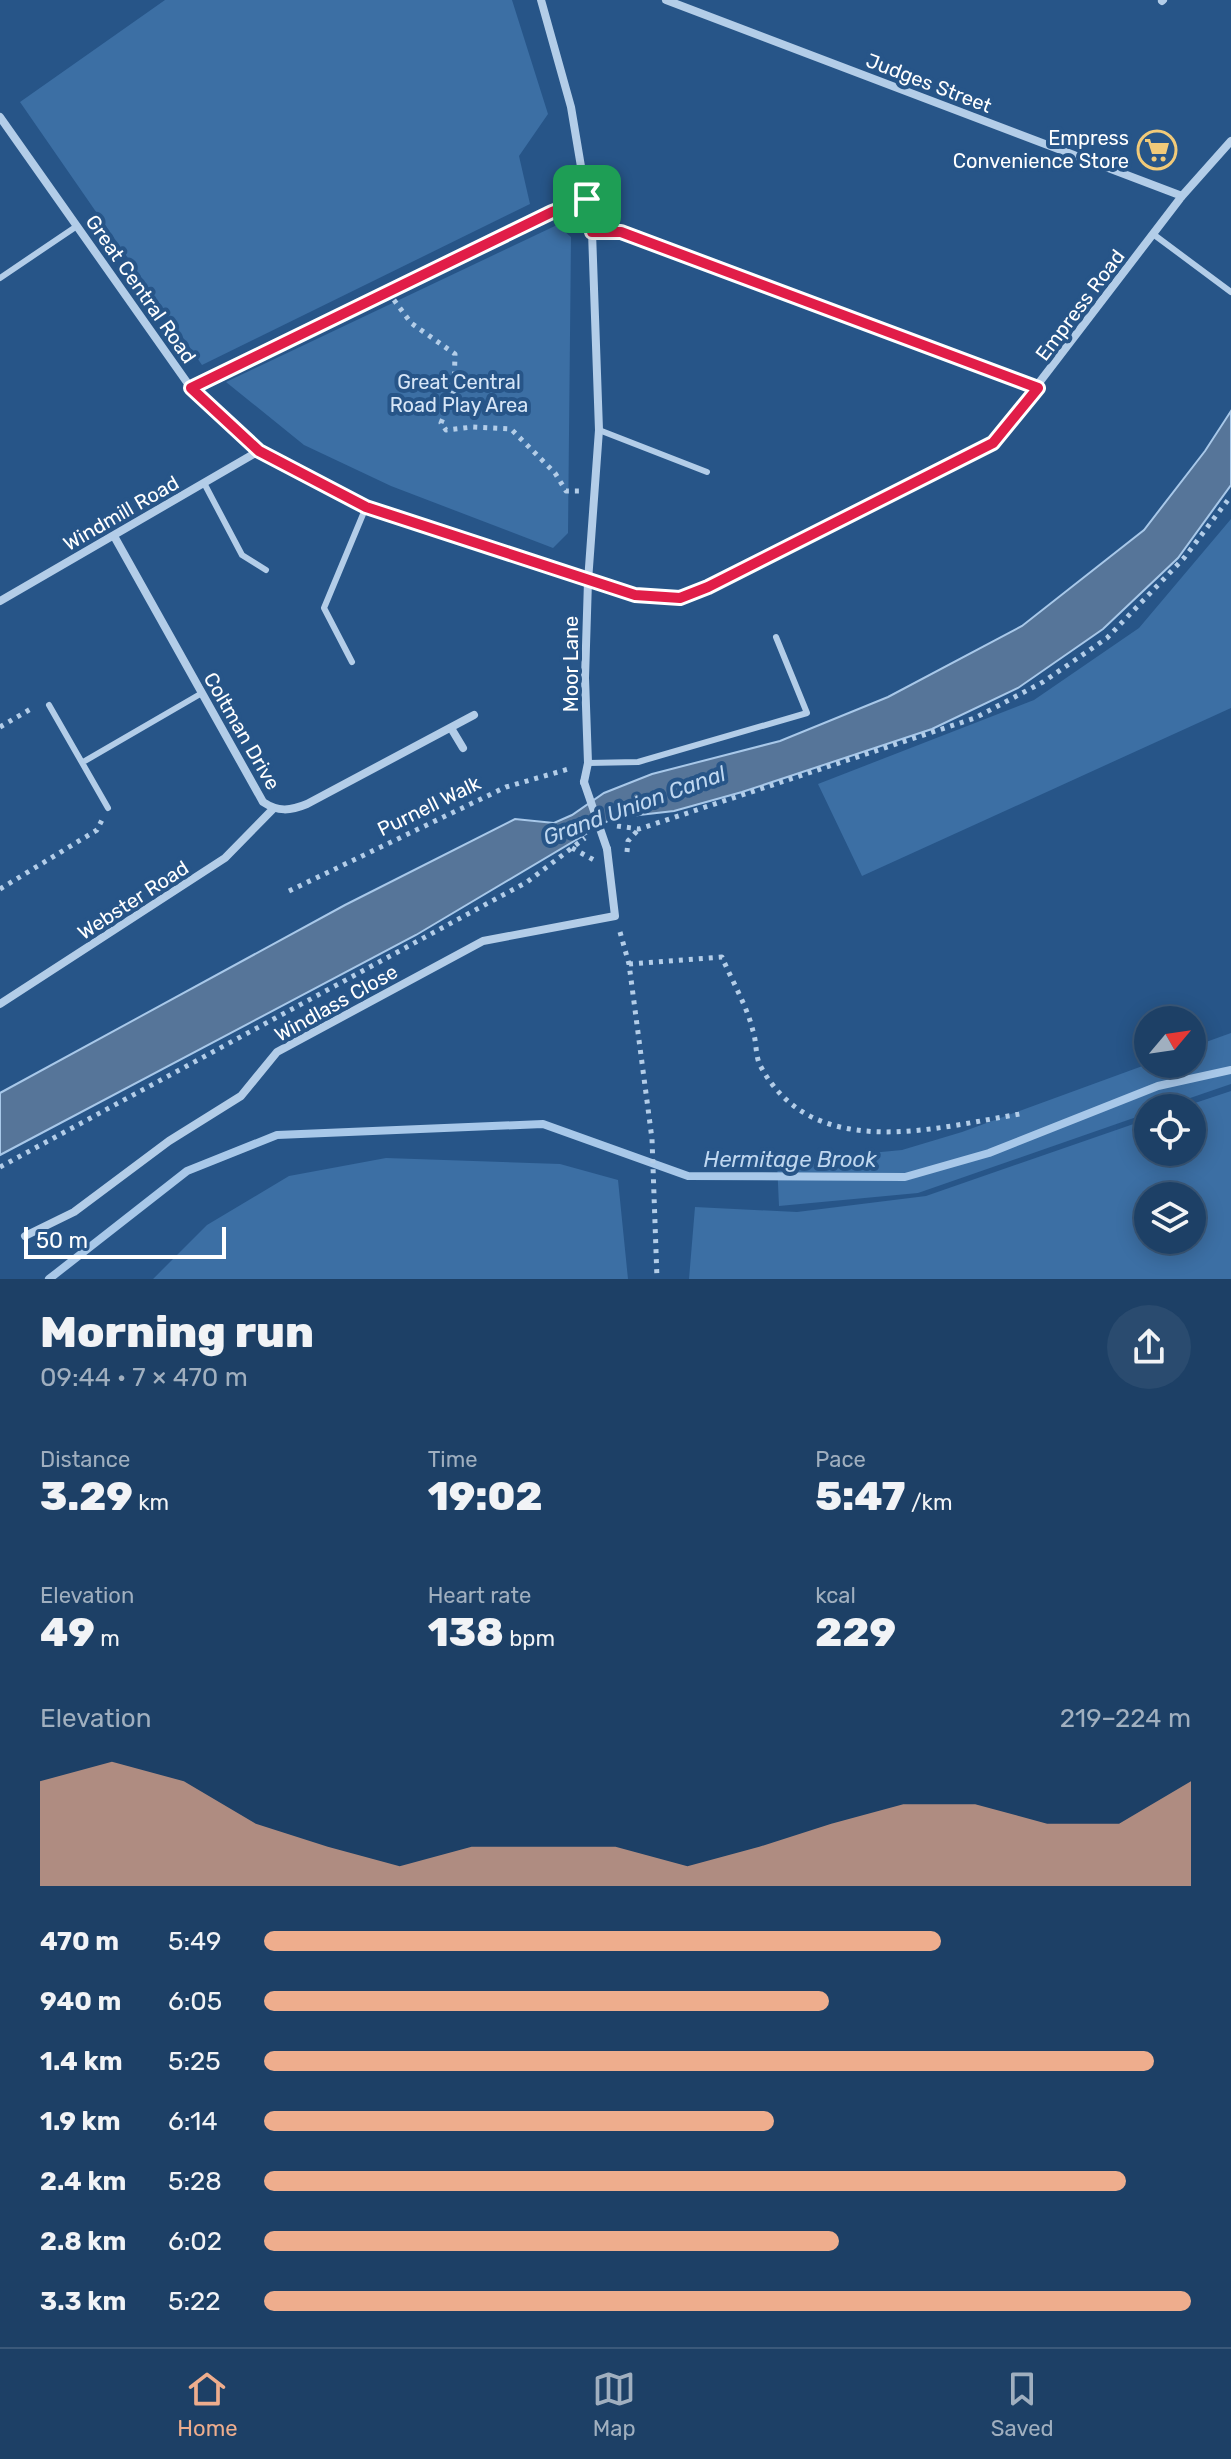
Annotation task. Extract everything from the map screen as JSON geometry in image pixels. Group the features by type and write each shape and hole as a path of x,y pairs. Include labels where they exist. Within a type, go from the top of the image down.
{"street":[{"name":"Moor Lane","path":"541,0 571,107 592,232 599,430 588,581 585,678 588,763 584,782 607,849 615,916"},
{"name":"Judges Street","path":"666,0 1182,196"},
{"name":"Great Central Road","path":"0,117 191,388 259,451 366,507 588,581"},
{"name":"Empress Road","path":"588,581 660,599 680,598 708,587 993,443 1182,196 1231,141"},
{"path":"592,232 621,232 1038,388"},
{"name":"Windmill Road","path":"0,601 259,451"},
{"name":"Coltman Drive","path":"114,536 263,802 273,809 295,809 307,804 474,715"},
{"path":"451,728 463,748"},
{"name":"Webster Road","path":"0,1004 225,858 273,809"},
{"name":"Windlass Close","path":"25,1236 74,1212 169,1141 241,1096 277,1052 483,941 615,916"}],"lane":[{"path":"0,278 77,226"},
{"path":"1153,234 1231,292"},
{"path":"599,430 707,472"},
{"path":"204,483 242,555 266,570"},
{"path":"352,662 324,608 366,507"},
{"path":"588,763 638,762 807,713 776,637"},
{"path":"83,762 202,693"},
{"path":"49,705 108,808"}],"path":[{"path":"191,388 552,212 587,199"},
{"path":"388,292 411,323 455,354 454,391 441,423 446,430 473,427 511,429 555,473 566,491 596,492"},
{"path":"605,830 617,826 639,829 975,718 1026,692 1107,638 1184,558 1231,496"},
{"path":"0,727 37,705 49,705"},
{"name":"Purnell Walk","path":"289,891 506,787 588,763"},
{"path":"0,889 97,830 108,808"},
{"path":"0,1167 527,882 582,839 593,835"},
{"path":"615,916 629,964 652,1139 657,1279"},
{"path":"629,964 722,957 753,1030 759,1065 779,1091 807,1115 852,1131 904,1134 1020,1114"}],"green space":[{"path":"165,0 512,0 548,114 519,156 530,204 202,365 20,102"},
{"name":"Great Central Road Play Area","path":"557,225 571,237 568,533 553,548 391,486 304,445 226,382"},
{"path":"1231,519 1231,708 862,876 818,784 1034,700 1139,628"},
{"path":"1231,1033 1231,1084 1202,1094 1134,1094 1134,1118 918,1193 779,1206 777,1162 902,1150 962,1132 1134,1069 1134,1078 1206,1078 1206,1042"},
{"path":"1231,1091 1231,1279 689,1279 695,1207 797,1212 926,1196 1134,1124 1134,1166 1206,1166 1206,1099"},
{"path":"386,1158 560,1164 618,1180 628,1279 153,1279 207,1225 289,1176"}],"water":[{"name":"Grand Union Canal","path":"1231,411 1231,485 1178,558 1103,629 1018,688 932,729 742,792 674,811 613,818 416,935 0,1155 0,1093 345,905 515,819 554,823 572,815 604,793 652,774 780,741 888,697 1022,626 1144,530 1205,451"}],"waterway":[{"name":"Hermitage Brook","path":"49,1279 187,1171 277,1135 543,1124 688,1176 905,1177 989,1153 1158,1086 1231,1070"}],"place":[{"name":"Empress Convenience Store","path":"1157,150"}],"route":[{"path":"587,199 592,232 621,232 1038,388 993,443 708,587 680,598 660,599 588,581 366,507 259,451 191,388 552,212 587,199"}]}
